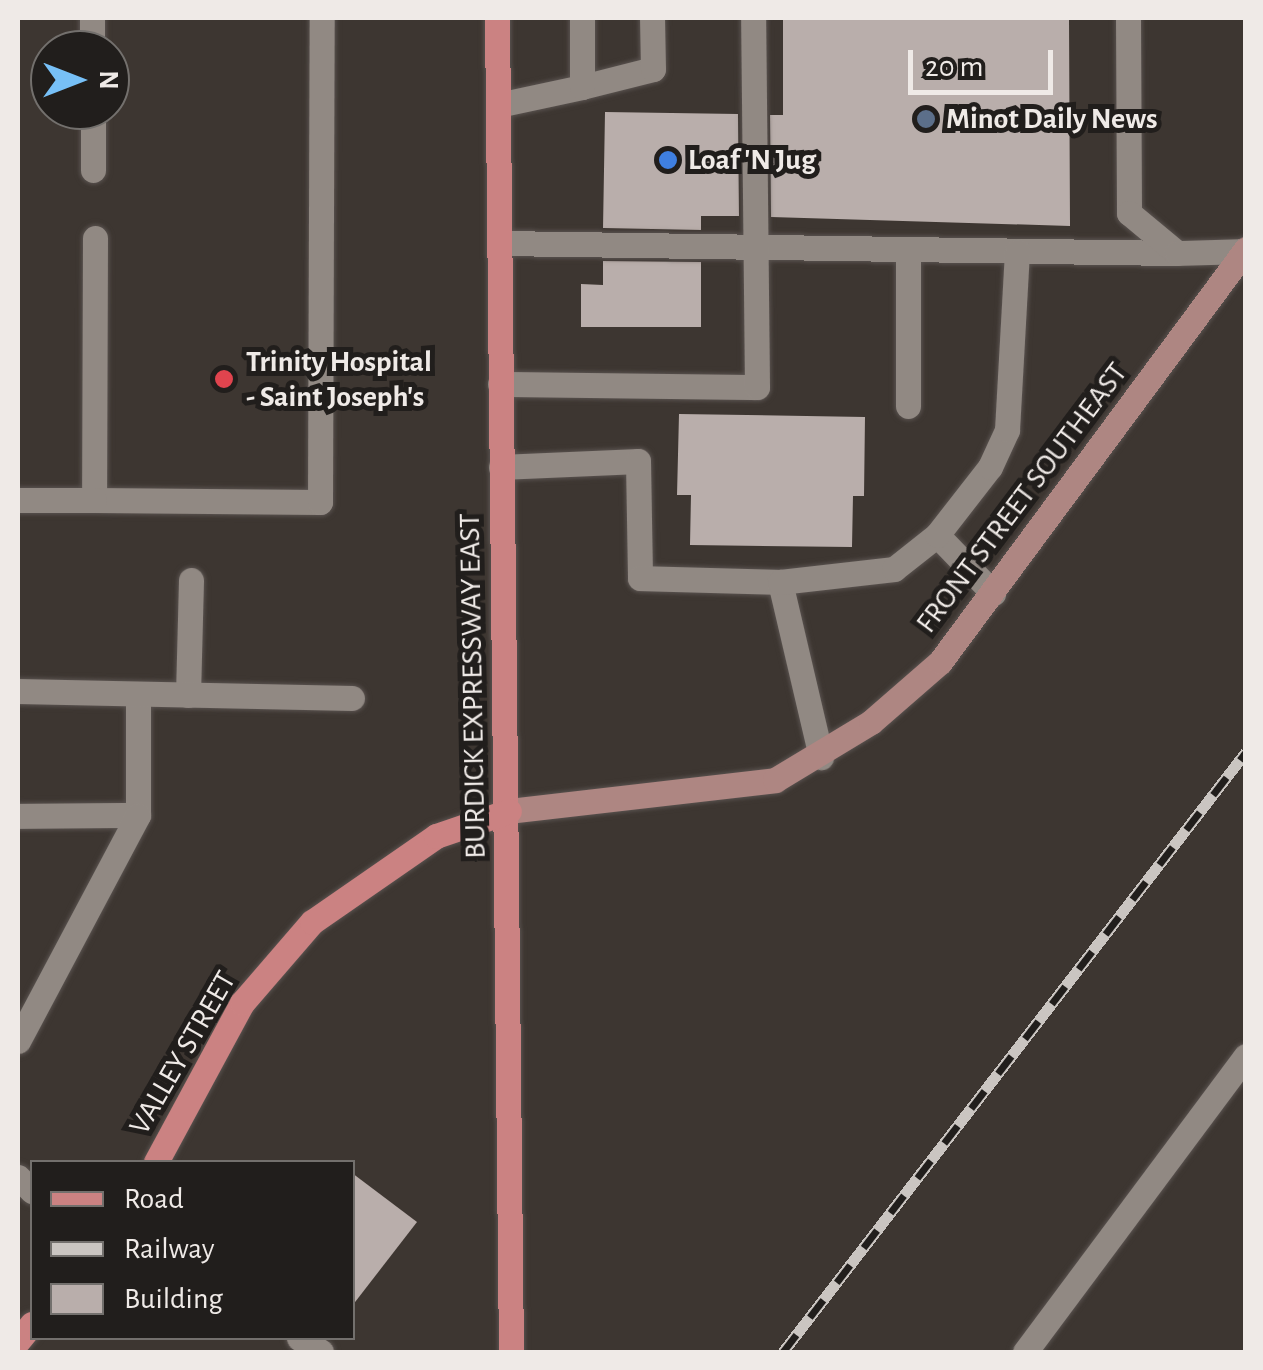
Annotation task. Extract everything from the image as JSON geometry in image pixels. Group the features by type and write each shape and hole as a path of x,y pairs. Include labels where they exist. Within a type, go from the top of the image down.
{"main road":[{"name":"BURDICK EXPRESSWAY EAST","path":"497,18 512,1085 511,1352"},
{"name":"VALLEY STREET","path":"157,1160 242,1003 312,922 420,845 462,823 509,810"}],"street":[{"path":"18,500 320,502 322,18"},
{"path":"582,18 582,87"},
{"path":"498,105 653,69 652,18"},
{"path":"500,384 757,386 754,18"},
{"path":"1128,18 1129,213 1176,254"},
{"path":"92,130 93,170"},
{"path":"94,500 95,238"},
{"path":"500,243 1176,254 1245,250"},
{"path":"908,249 908,406"},
{"name":"FRONT STREET SOUTHEAST","path":"509,810 730,788 775,780 821,756 940,662 1245,250"},
{"path":"501,467 638,462 640,578 780,582 894,570 936,535 990,467 1007,430 1016,251"},
{"path":"936,535 992,594"},
{"path":"188,695 191,580"},
{"path":"780,582 821,756"},
{"path":"18,692 352,698"},
{"path":"18,1042 138,815 138,694"},
{"path":"18,816 138,815"},
{"path":"1025,1352 1246,1056"}],"building":[{"name":"Minot Daily News","path":"783,18 1069,18 1070,226 771,217 770,115 783,115"},
{"path":"605,112 738,114 739,216 701,216 701,230 603,228"},
{"path":"603,261 701,262 701,327 581,327 581,284 603,285"},
{"path":"679,414 865,417 864,496 853,496 852,547 690,545 691,495 677,495"},
{"path":"355,1175 417,1222 355,1302"}],"railway":[{"path":"783,1352 1246,752"}],"place":[{"name":"Minot Daily News","path":"926,119"},
{"name":"Loaf 'N Jug","path":"668,160"},
{"name":"Trinity Hospital - Saint Joseph's","path":"224,379"}]}
